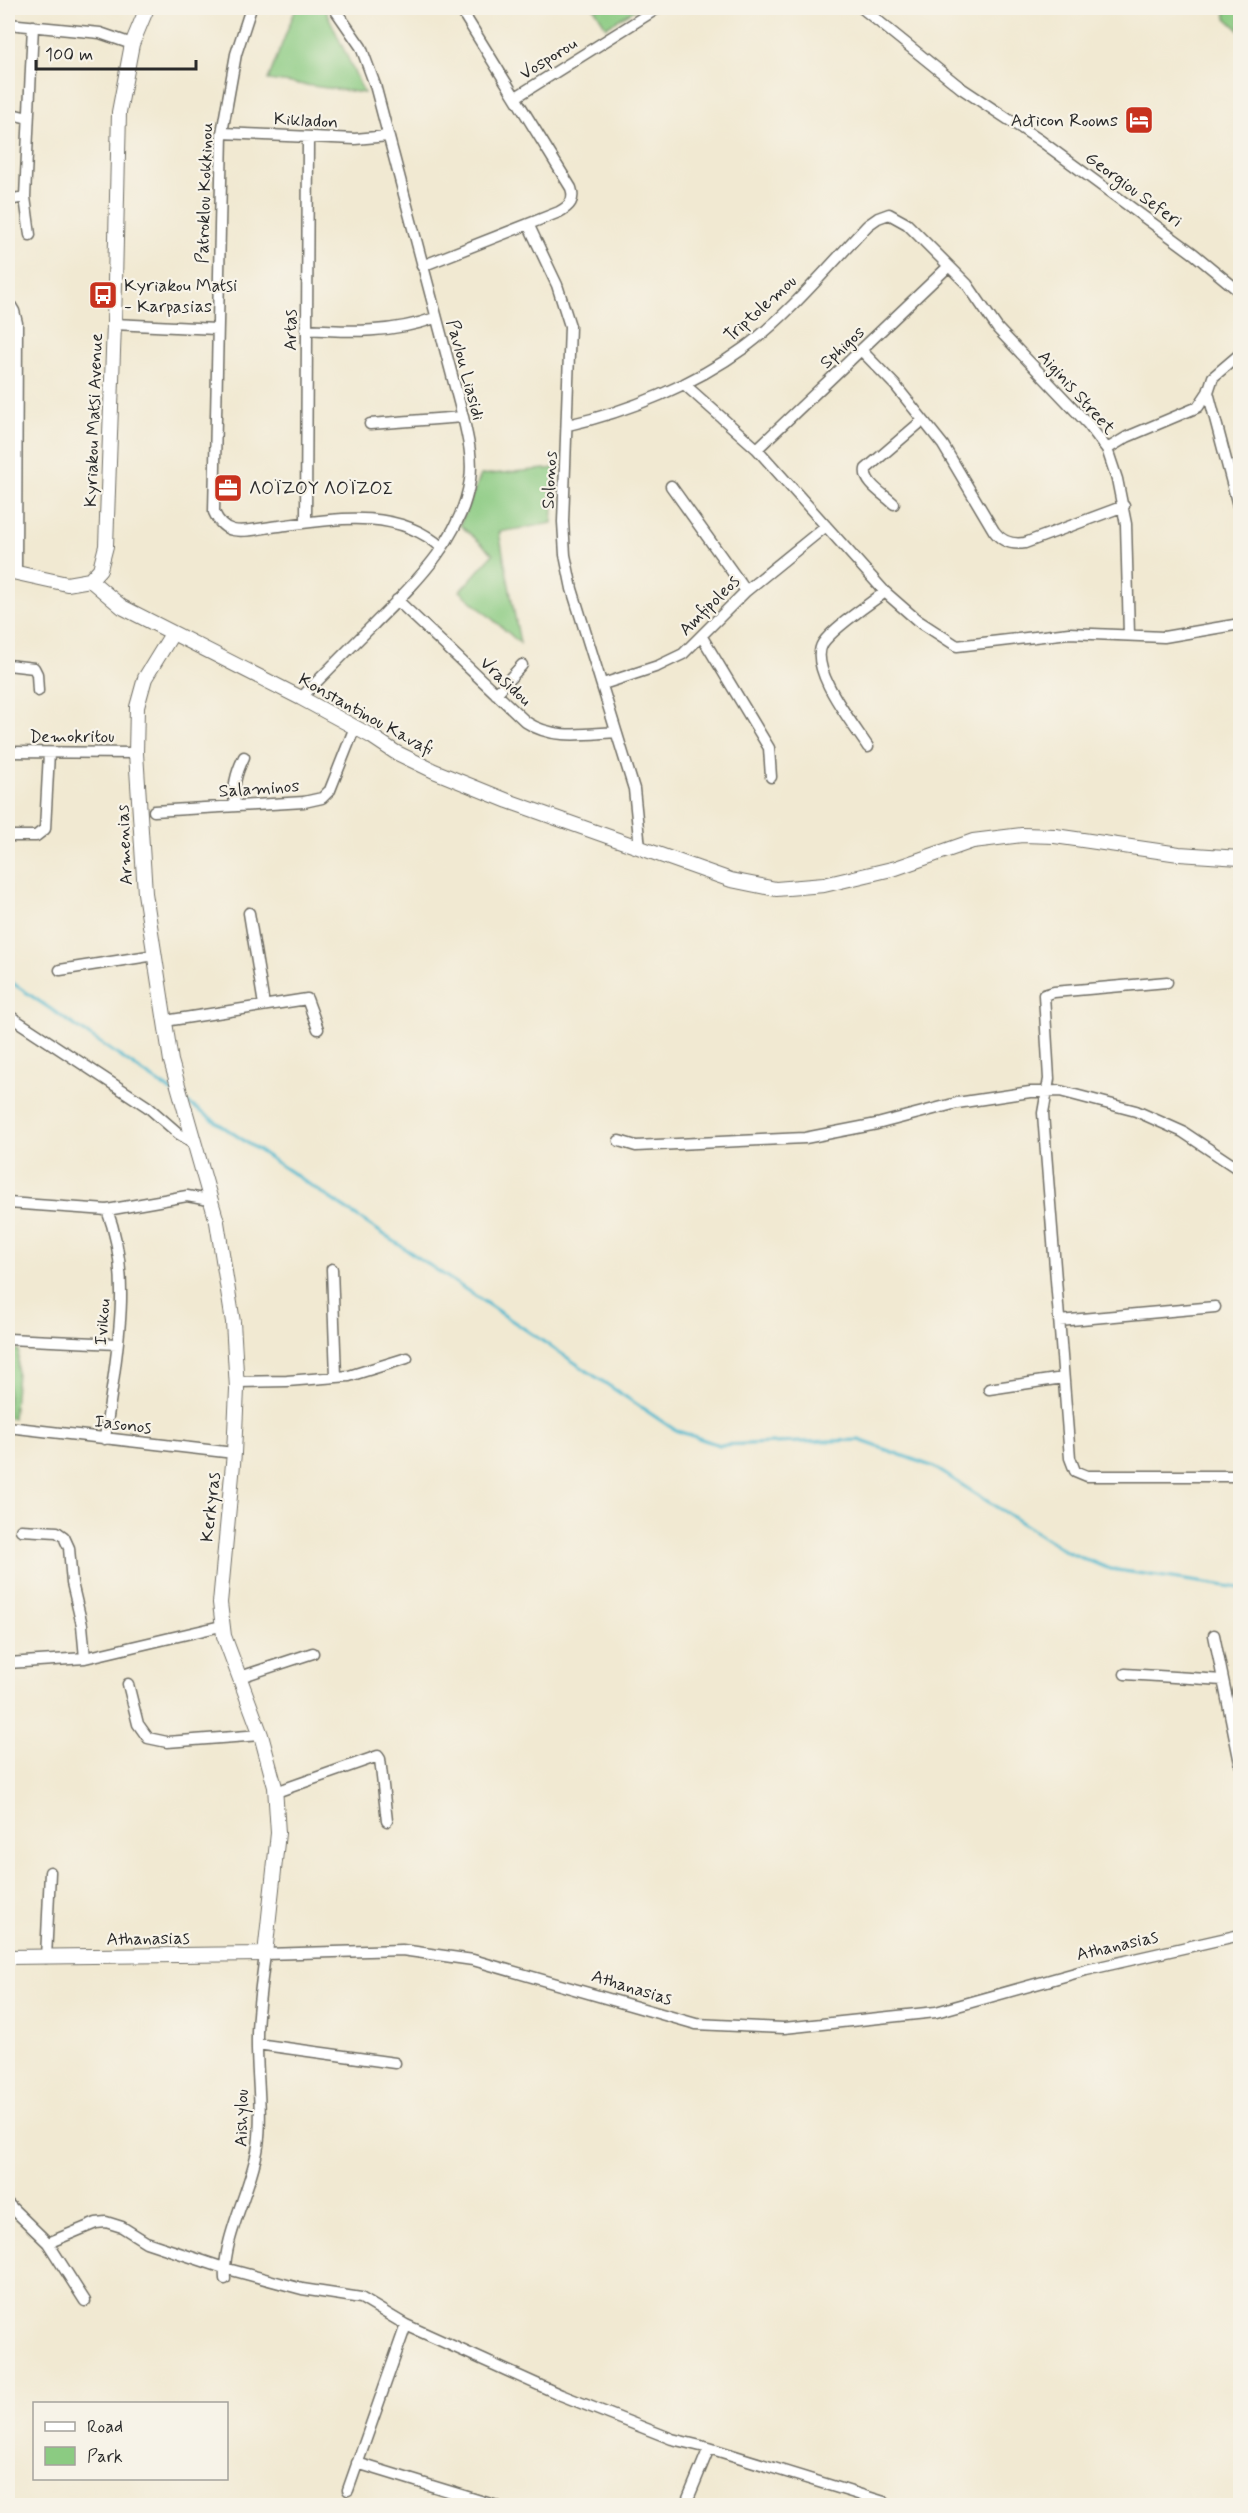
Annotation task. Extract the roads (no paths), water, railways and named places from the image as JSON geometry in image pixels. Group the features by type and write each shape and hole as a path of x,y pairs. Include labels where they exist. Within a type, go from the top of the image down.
{"street":[{"name":"Kyriakou Matsi Avenue","path":"90,580 100,569 105,556 119,112 132,44 147,8"},
{"name":"Patroklou Kokkinou","path":"251,8 234,60 222,133 216,329 214,512 222,524 234,530 306,522"},
{"name":"Pavlou Liasidi","path":"301,698 397,600 442,548 460,514 470,482 470,450 463,417 368,64 353,33 334,8"},
{"name":"Vosporou","path":"516,97 658,8"},
{"name":"Georgiou Seferi","path":"862,8 961,88 1049,147 1194,254 1240,292"},
{"path":"422,266 529,226 565,208 573,199 573,193 465,9"},
{"path":"8,24 100,33 132,44"},
{"path":"30,235 25,197 33,26"},
{"path":"8,113 28,118"},
{"name":"Kikladon","path":"222,133 309,138 368,139 388,136"},
{"name":"Artas","path":"306,522 309,138"},
{"path":"8,200 25,197"},
{"name":"Aiginis Street","path":"889,214 907,224 949,266 1007,339 1079,414 1107,449 1124,506 1129,635"},
{"name":"Triptolemou","path":"568,425 594,418 684,384 745,347 783,313 868,225 889,214"},
{"name":"Solonos","path":"529,226 557,285 570,326 563,522 565,555 572,589 634,789 640,848"},
{"name":"Sphigos","path":"757,449 949,266"},
{"path":"8,301 17,323 11,475 12,572 67,584 90,580"},
{"path":"306,329 373,330 407,326 435,318"},
{"path":"114,324 216,329"},
{"path":"862,351 895,385 923,420 958,468 994,531 1007,542 1025,543 1124,506"},
{"path":"1107,449 1123,439 1198,407 1208,392 1213,377 1240,354"},
{"path":"684,384 757,449 885,592 917,620 957,646 1069,633 1164,637 1240,624"},
{"path":"1208,392 1240,513"},
{"path":"370,424 463,417"},
{"path":"894,504 868,480 865,475 867,469 923,420"},
{"path":"671,486 746,591"},
{"path":"306,522 375,519 419,531 431,537 442,548"},
{"name":"Amfipoleos","path":"603,684 671,661 693,646 746,591 826,526"},
{"name":"Konstantinou Kavafi","path":"90,580 122,608 301,698 395,752 434,771 508,801 731,880 776,889 824,885 859,878 973,841 999,837 1055,837 1179,854 1240,858"},
{"path":"868,747 825,678 820,665 820,652 830,635 885,592"},
{"name":"Vrasidou","path":"397,600 526,722 544,732 563,735 616,732"},
{"name":"Armenias","path":"171,1061 146,897 136,722 140,692 153,663 172,634"},
{"path":"702,637 769,748 771,777"},
{"path":"8,665 34,668 37,674 38,690"},
{"path":"496,694 522,665"},
{"name":"Salaminos","path":"154,811 304,802 322,798 332,786 355,728"},
{"name":"Demokritou","path":"8,752 136,753"},
{"path":"8,836 36,836 45,829 49,753"},
{"path":"235,806 233,786 244,758"},
{"path":"249,913 264,1005"},
{"path":"60,970 155,955"},
{"path":"1167,982 1054,992 1044,995 1048,1092 1043,1113 1070,1458 1075,1471 1079,1474 1240,1476"},
{"path":"165,1021 307,999 318,1029"},
{"path":"8,1016 148,1107 179,1134 193,1138"},
{"name":"Kerkyras","path":"171,1061 217,1222 233,1322 237,1382 234,1453 220,1580 221,1626 261,1735 276,1792 278,1833 265,1954"},
{"path":"619,1141 636,1146 805,1138 877,1124 957,1103 1030,1092 1060,1091 1136,1111 1183,1132 1240,1170"},
{"path":"8,1203 107,1210 187,1196 209,1200"},
{"name":"Ivikou","path":"105,1438 120,1300 120,1264 114,1228 107,1210"},
{"path":"332,1269 336,1377"},
{"path":"1059,1322 1215,1306"},
{"path":"8,1339 117,1344"},
{"path":"237,1382 349,1376 407,1358"},
{"path":"990,1389 1064,1378"},
{"name":"Iasonos","path":"8,1427 234,1453"},
{"path":"21,1530 57,1532 68,1543 72,1583 82,1625 85,1658"},
{"path":"8,1663 85,1658 221,1626"},
{"path":"1214,1635 1238,1739 1240,1763"},
{"path":"240,1677 313,1653"},
{"path":"1125,1674 1223,1680"},
{"path":"128,1684 138,1724 147,1738 167,1742 261,1735"},
{"path":"276,1792 378,1756 387,1821"},
{"path":"46,1958 50,1872"},
{"name":"Athanasias","path":"8,1957 402,1950 473,1960 696,2024 783,2028 936,2012 1086,1970 1240,1935"},
{"name":"Aishylou","path":"225,2273 236,2223 253,2175 259,2143 257,2044 265,1954"},
{"path":"257,2044 395,2064"},
{"path":"8,2204 48,2243 85,2301"},
{"path":"48,2243 96,2223 106,2222 146,2242 225,2273 302,2289 361,2298 406,2325 561,2395 672,2439 709,2448 884,2502 887,2505"},
{"path":"348,2490 406,2325"},
{"path":"685,2505 709,2448"},
{"path":"357,2463 497,2505"}],"waterway":[{"path":"8,980 175,1094"},
{"path":"188,1103 675,1430 719,1445 859,1440 934,1467 1067,1552 1110,1569 1240,1588"}],"place":[{"name":"Acticon Rooms","path":"1139,120"},
{"name":"Kyriakou Matsi - Karpasias","path":"103,295"},
{"name":"ΛΟΪΖΟΥ ΛΟΪΖΟΣ","path":"228,488"}]}
